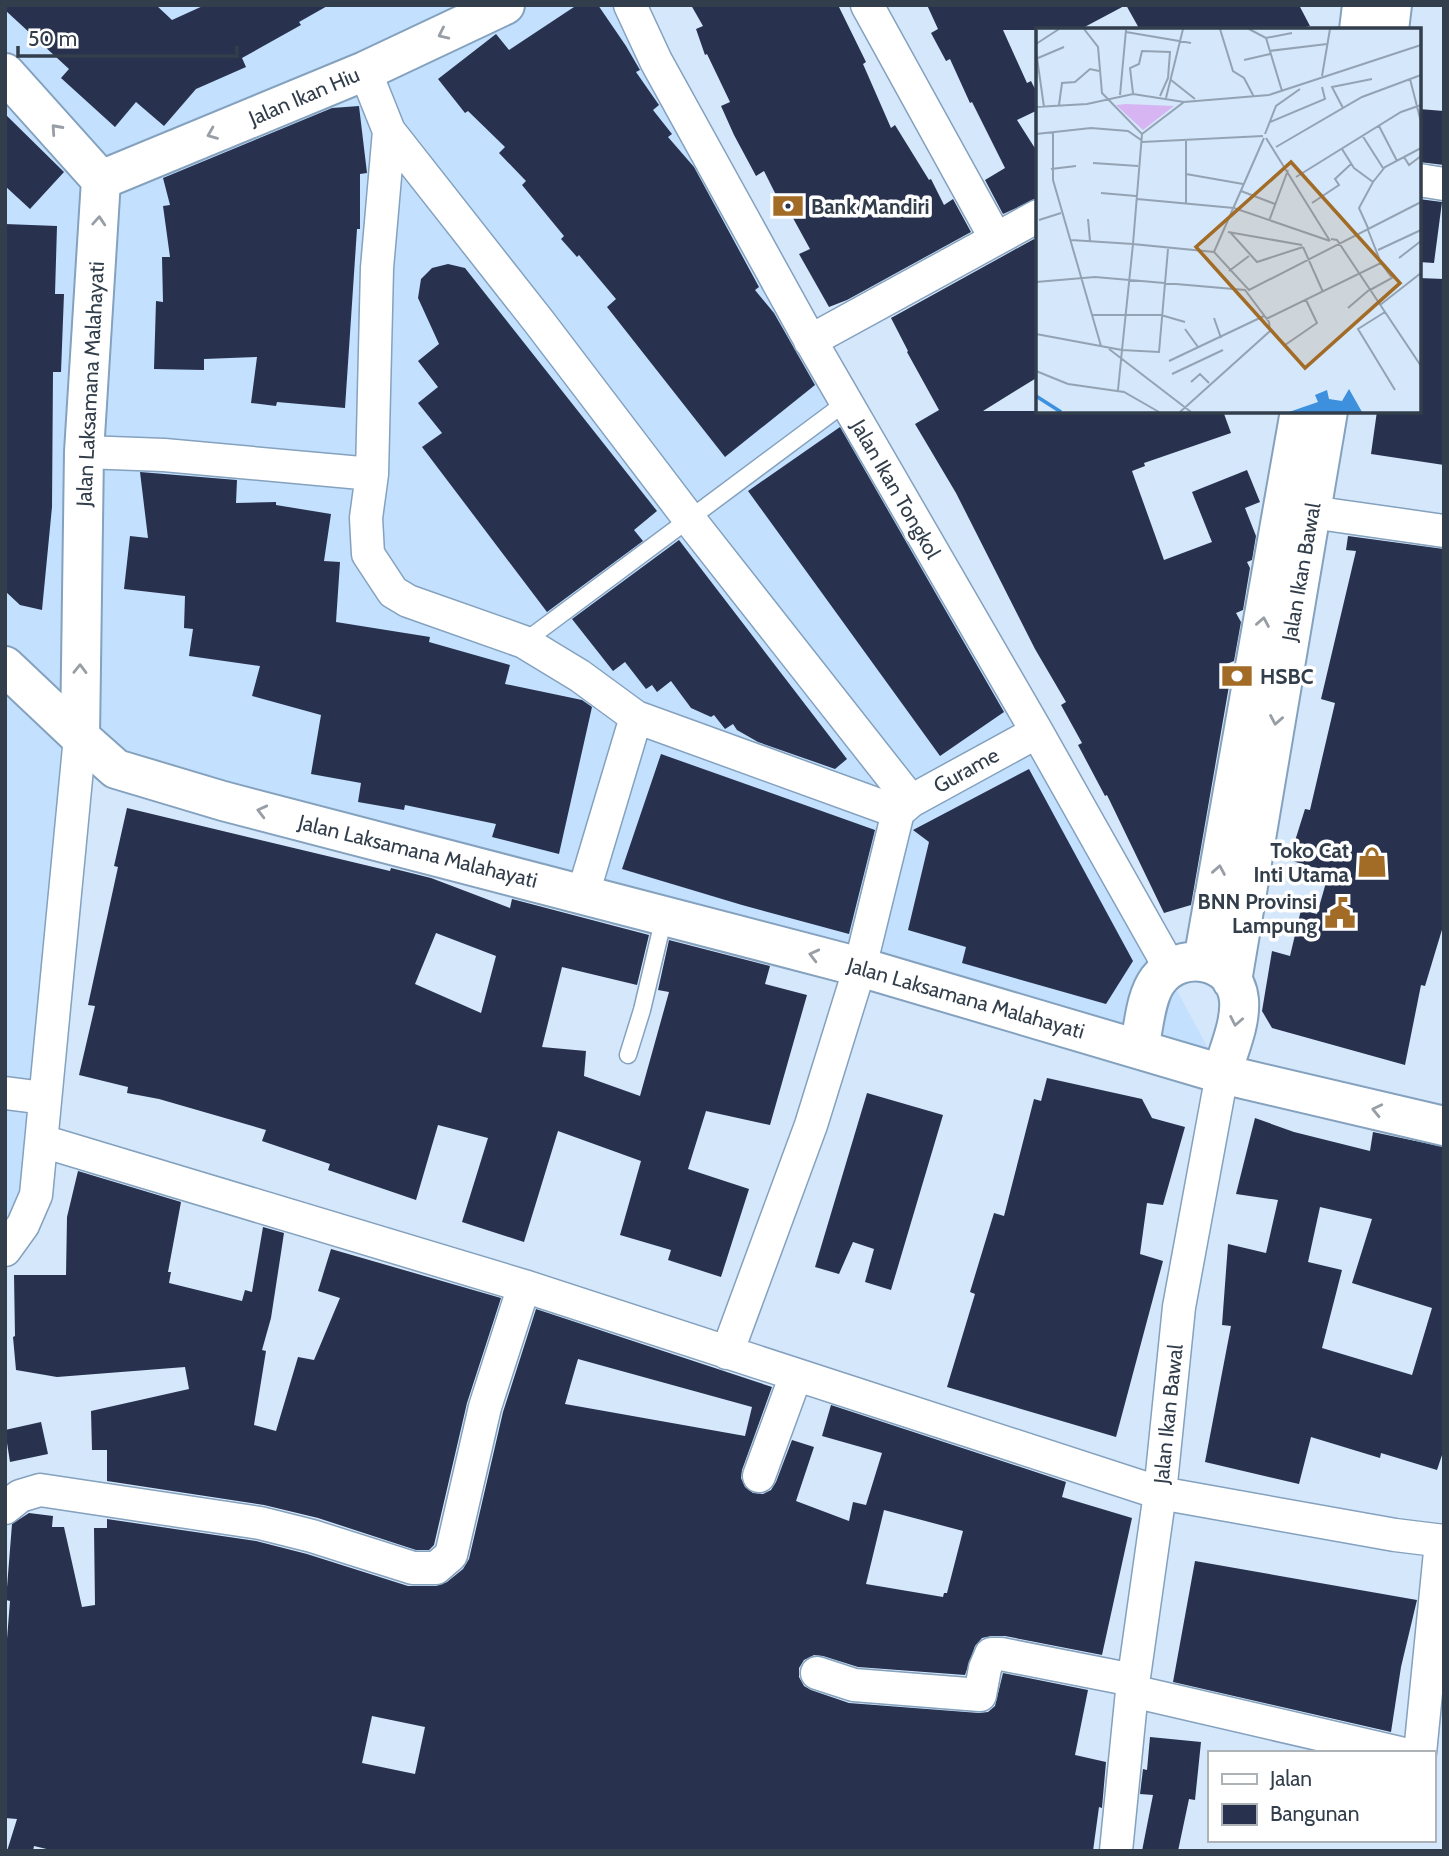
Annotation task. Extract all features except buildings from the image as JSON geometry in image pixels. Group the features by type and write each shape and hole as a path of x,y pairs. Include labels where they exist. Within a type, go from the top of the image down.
{"main road":[{"name":"Jalan Ikan Hiu","path":"101,180 365,71 505,5"},
{"path":"1359,28 1362,5"},
{"path":"1389,28 1392,5"},
{"path":"5,73 101,180"},
{"name":"Jalan Laksamana Malahayati","path":"101,180 84,452 80,737 116,769 223,801 860,967 1222,1074 1442,1120"},
{"name":"Jalan Ikan Bawal","path":"1202,970 1300,413"},
{"name":"Jalan Ikan Bawal","path":"1202,970 1311,512 1328,413"},
{"path":"5,666 80,737"},
{"name":"Jalan Ikan Bawal","path":"1139,1048 1156,982 1202,970"},
{"name":"Jalan Ikan Bawal","path":"1202,970 1239,999 1237,1018 1222,1074"}],"street":[{"name":"Jalan Ikan Tongkol","path":"630,5 656,61 810,341 1037,732 1202,970"},
{"path":"867,5 891,53 996,239"},
{"path":"365,71 389,131 690,520 904,806"},
{"path":"389,131 377,268 372,474 366,518 368,554 393,592 408,601 524,642 636,717 904,806"},
{"path":"1421,180 1444,184"},
{"path":"810,341 1036,217"},
{"path":"84,452 164,455 372,474"},
{"path":"1311,512 1444,531"},
{"path":"583,894 636,717"},
{"name":"Gurame","path":"904,806 1037,732"},
{"path":"5,1250 23,1225 36,1195 80,737"},
{"path":"727,1353 811,1125 860,967 904,806"},
{"name":"Jalan Ikan Bawal","path":"1116,1851 1132,1685 1160,1493 1180,1307 1222,1074"},
{"path":"5,1093 44,1098"},
{"path":"42,1141 524,1286 1160,1493 1442,1541 1420,1751"},
{"path":"5,1508 20,1496 40,1490 109,1498 260,1523 413,1568 436,1567 451,1555 485,1407 524,1286"},
{"path":"759,1476 796,1376"},
{"path":"817,1673 854,1685 980,1695 985,1668 991,1654 1001,1654 1392,1751"}],"lane":[{"path":"524,642 845,403"},
{"path":"628,1055 642,1010 664,917"}],"shaded area":[{"path":"5,5 628,5 1037,732 1222,1074 78,755 42,1141 5,1249"}],"place":[{"name":"Bank Mandiri","path":"788,206"},
{"name":"HSBC","path":"1237,676"},
{"name":"Toko Cat Inti Utama","path":"1372,862"},
{"name":"BNN Provinsi Lampung","path":"1340,913"}]}
